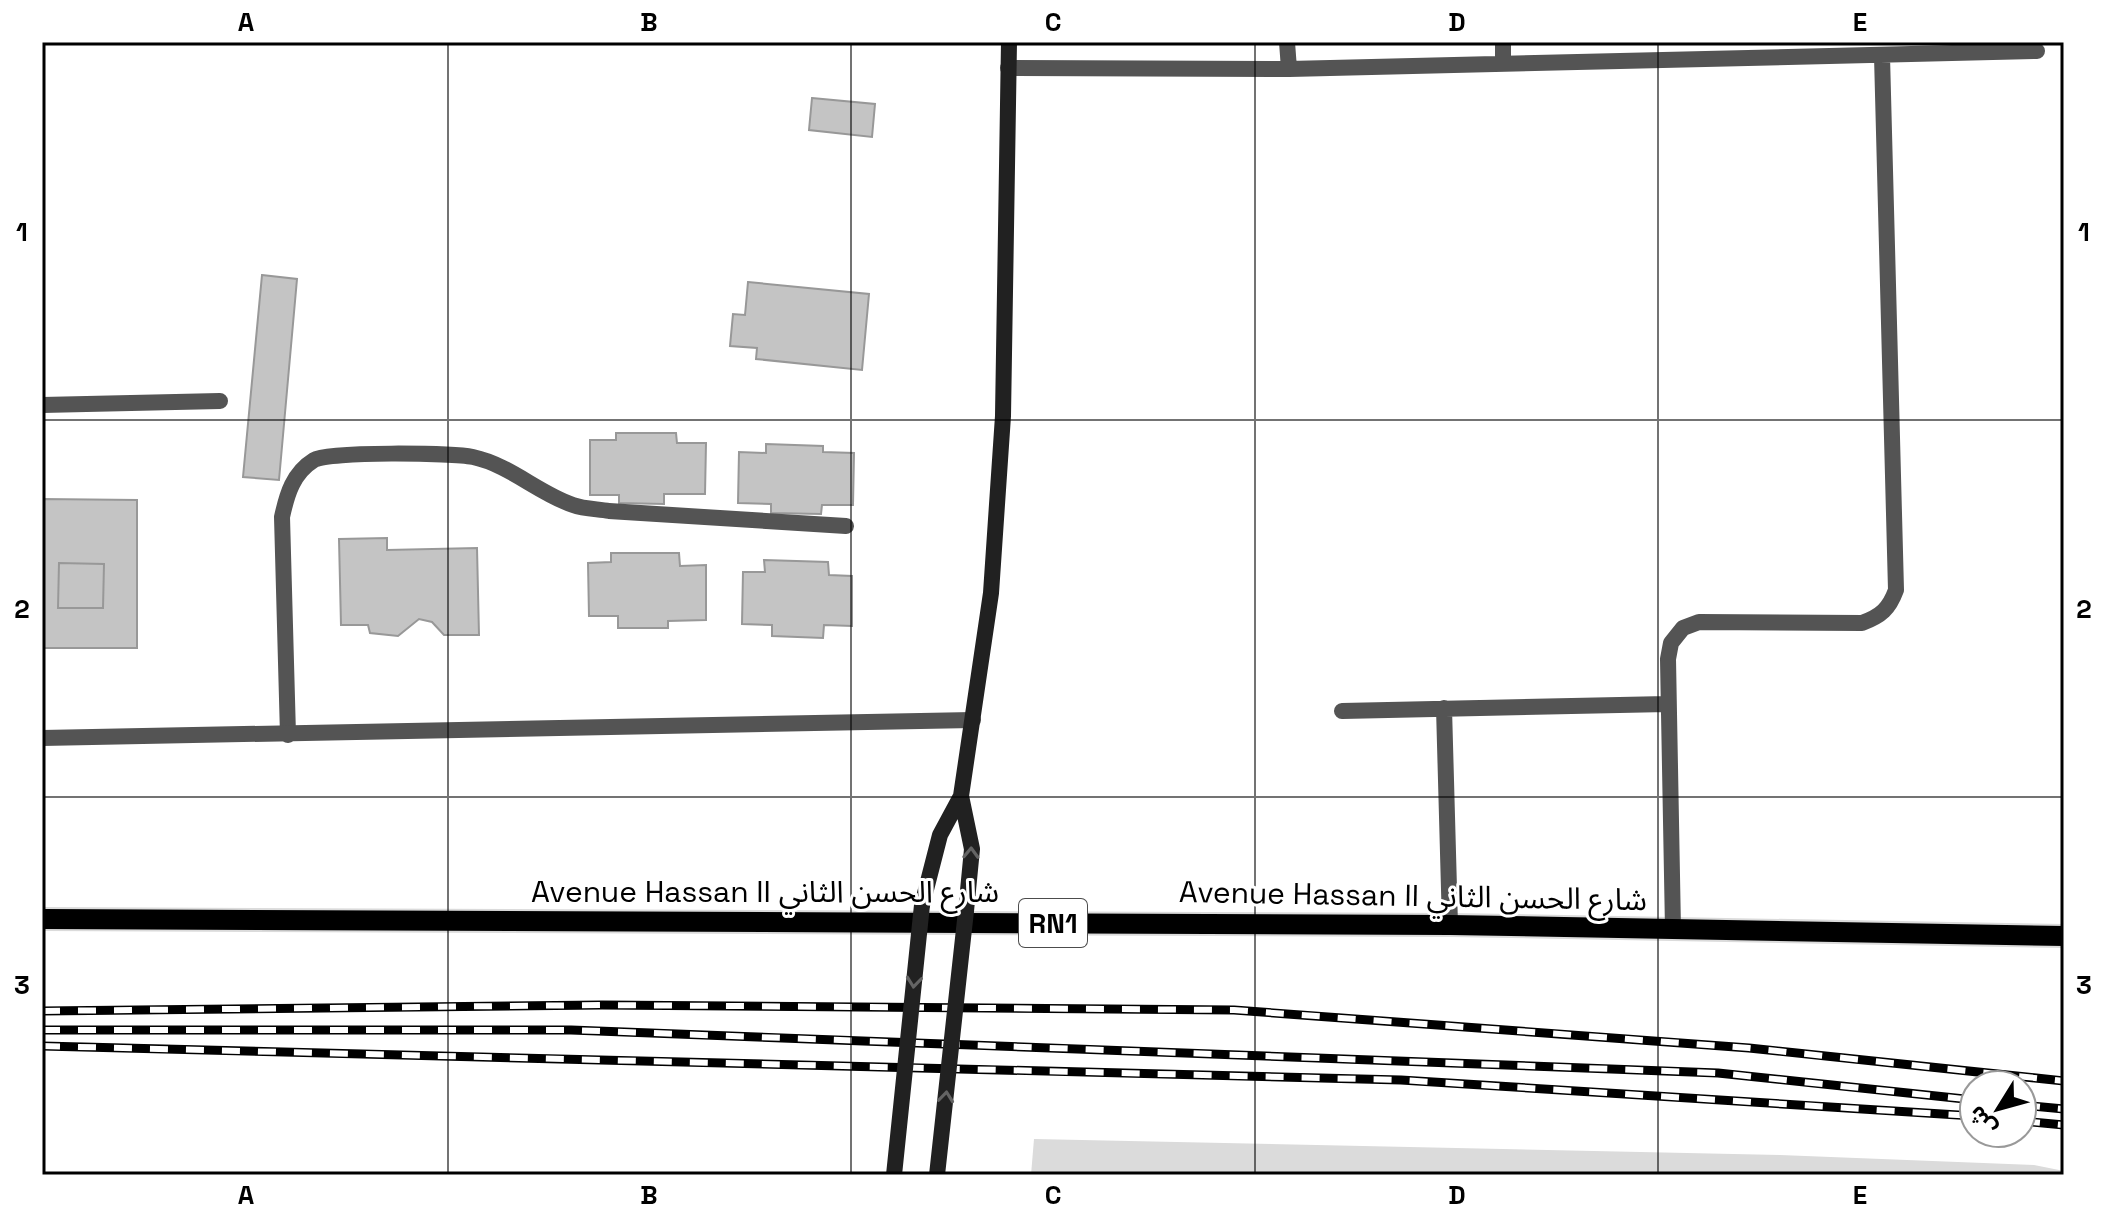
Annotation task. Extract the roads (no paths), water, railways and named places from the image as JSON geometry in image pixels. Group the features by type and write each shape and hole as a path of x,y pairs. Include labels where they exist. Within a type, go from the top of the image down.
{"main road":[{"path":"894,1175 922,905 940,835 961,796 991,593 1003,416 1009,42"},
{"path":"937,1175 972,849 961,796"},
{"name":"Avenue Hassan II شارع الحسن الثاني","path":"42,919 1450,925 2064,936"}],"street":[{"path":"1287,42 1289,69"},
{"path":"1503,42 1503,63"},
{"path":"1008,68 1289,69 2037,51"},
{"path":"1673,929 1667,704 1671,643 1683,628 1711,621 1862,623 1879,617 1891,604 1896,590 1882,56"},
{"path":"42,405 220,401"},
{"path":"288,735 282,517 288,490 299,472 317,458 344,454 472,457 505,469 573,505 609,511 846,526"},
{"path":"1342,711 1667,704"},
{"path":"1444,708 1450,925"},
{"path":"42,738 973,720"}],"railway":[{"path":"42,1011 602,1005 1234,1010 1749,1048 2064,1081"},
{"path":"42,1030 571,1030 1718,1073 1958,1098"},
{"path":"42,1046 1401,1080 1958,1115"},
{"path":"2038,1107 2064,1109"},
{"path":"2038,1123 2064,1125"}]}
